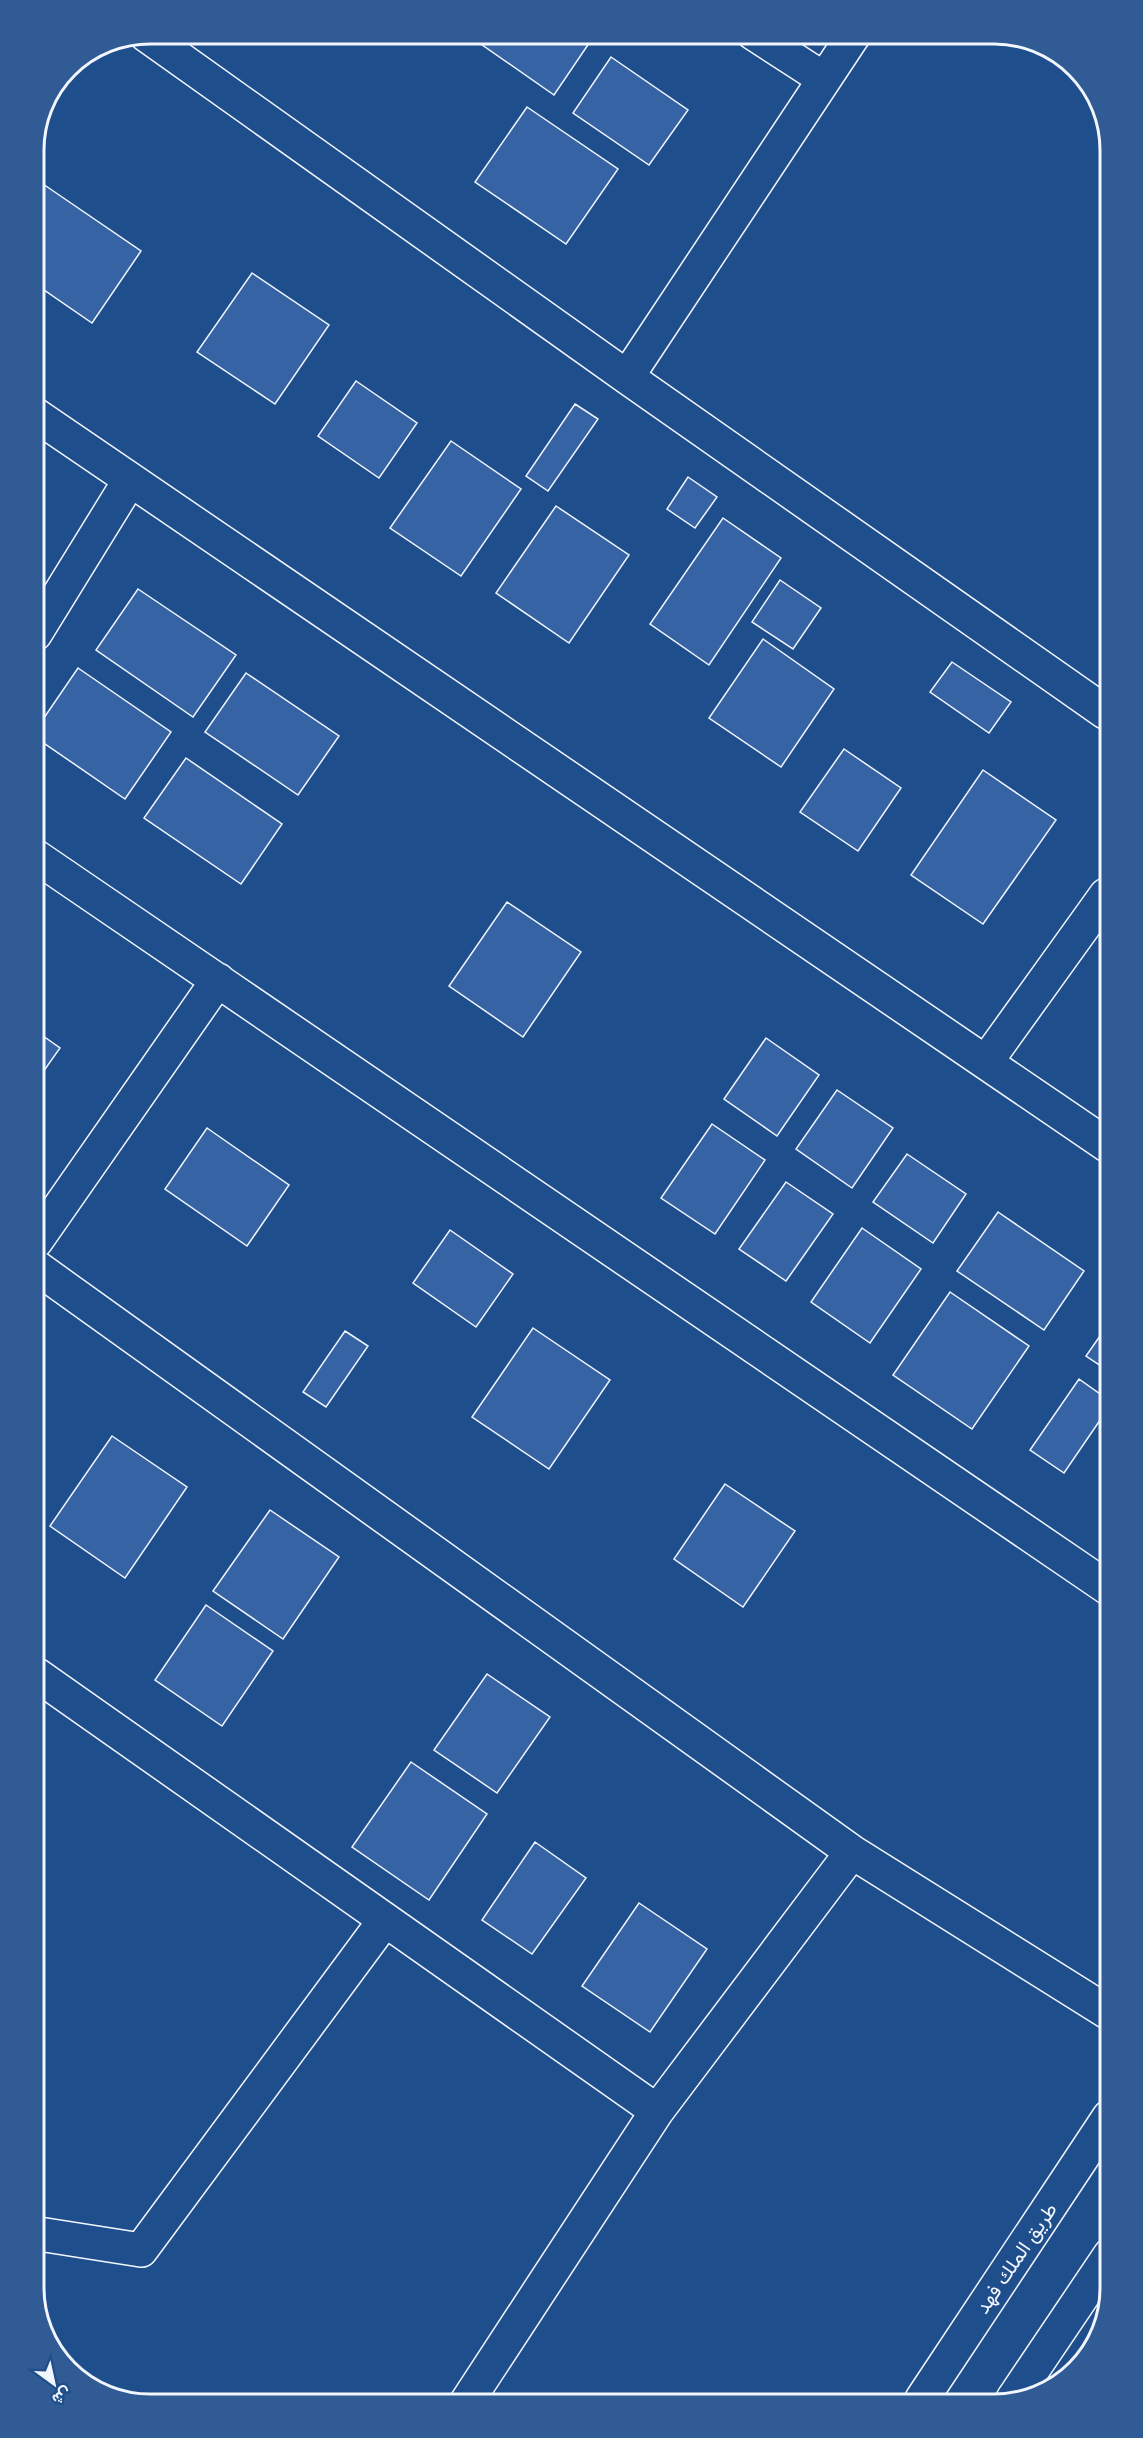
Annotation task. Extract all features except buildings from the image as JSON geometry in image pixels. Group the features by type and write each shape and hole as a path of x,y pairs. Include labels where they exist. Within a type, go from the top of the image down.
{"street":[{"path":"159,44 627,378 1100,708"},
{"path":"770,44 824,79"},
{"path":"627,378 848,44"},
{"path":"44,421 1100,1140"},
{"path":"44,619 130,480"},
{"path":"44,862 1100,1583"},
{"path":"986,1062 1100,903"},
{"path":"44,1230 218,980"},
{"path":"44,1273 852,1852 1100,2007"},
{"path":"44,1679 657,2111"},
{"path":"472,2394 657,2111 852,1852"},
{"path":"44,2235 141,2250 385,1920"},
{"name":"طريق الملك فهد","path":"925,2394 1100,2132"},
{"path":"1018,2391 1100,2270"}]}
